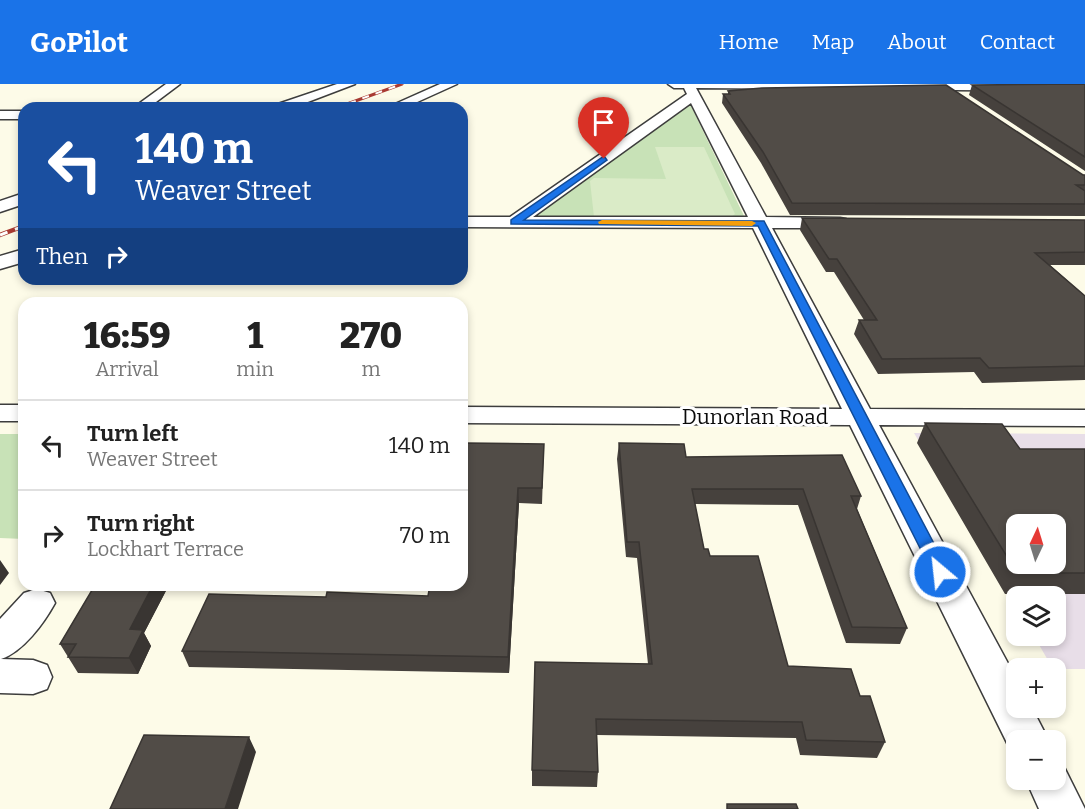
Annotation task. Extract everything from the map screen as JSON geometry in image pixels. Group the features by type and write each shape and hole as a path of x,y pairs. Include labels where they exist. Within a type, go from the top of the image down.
{"street":[{"path":"148,102 174,84"},
{"path":"297,102 349,84"},
{"path":"408,102 451,84"},
{"path":"944,86 963,99"},
{"path":"514,222 685,88 1083,86"},
{"path":"685,88 761,223 1022,730"},
{"path":"0,115 18,116"},
{"path":"0,207 18,200"},
{"path":"468,222 855,224"},
{"path":"0,263 18,257"},
{"path":"0,413 18,413"},
{"name":"Dunorlan Road","path":"468,415 1085,418"},
{"path":"0,644 37,603"},
{"path":"1053,790 1063,809"}],"shaded area":[{"path":"914,433 1085,434 1085,669 1066,669 1066,658 1047,658 1040,646 1066,646 1066,586 1006,586 1006,588"}],"green space":[{"path":"690,104 745,218 531,216"},
{"path":"655,147 704,147 735,214 730,218 594,217 590,181 594,178 666,179"},
{"path":"0,434 18,434 18,539 0,538"}],"building":[{"path":"1085,84 1085,157 972,85"},
{"path":"946,85 1085,175 1085,185 1076,185 1085,191 1085,204 792,203 763,152 723,94 730,94 728,91 762,88"},
{"path":"802,218 1085,220 1085,252 1035,253 1085,296 1085,366 989,368 980,358 882,359 859,320 877,320 837,259 829,259"},
{"path":"925,423 1002,424 1020,449 1085,449 1085,573 1066,573 1066,514 1006,514 1006,555"},
{"path":"468,443 544,444 542,488 518,488 508,657 182,651 209,594 326,597 327,592 428,596 429,591 468,591"},
{"path":"619,443 684,444 686,457 842,455 861,496 851,496 907,628 852,627 803,489 692,489 704,549 708,549 710,556 758,556 788,666 851,669 860,696 870,696 885,742 806,740 802,722 596,719 598,772 532,770 535,662 652,664 639,542 627,542"},
{"path":"91,591 150,591 130,629 143,630 129,658 68,657 76,644 60,644"},
{"path":"144,735 249,737 225,809 110,809"},
{"path":"727,804 796,804 798,809 727,809"}],"railway":[{"path":"352,102 402,84"},
{"path":"0,235 18,228"}],"slow traffic":[{"path":"602,222 752,223"}],"route":[{"path":"604,159 514,222 761,223 940,572"}]}
